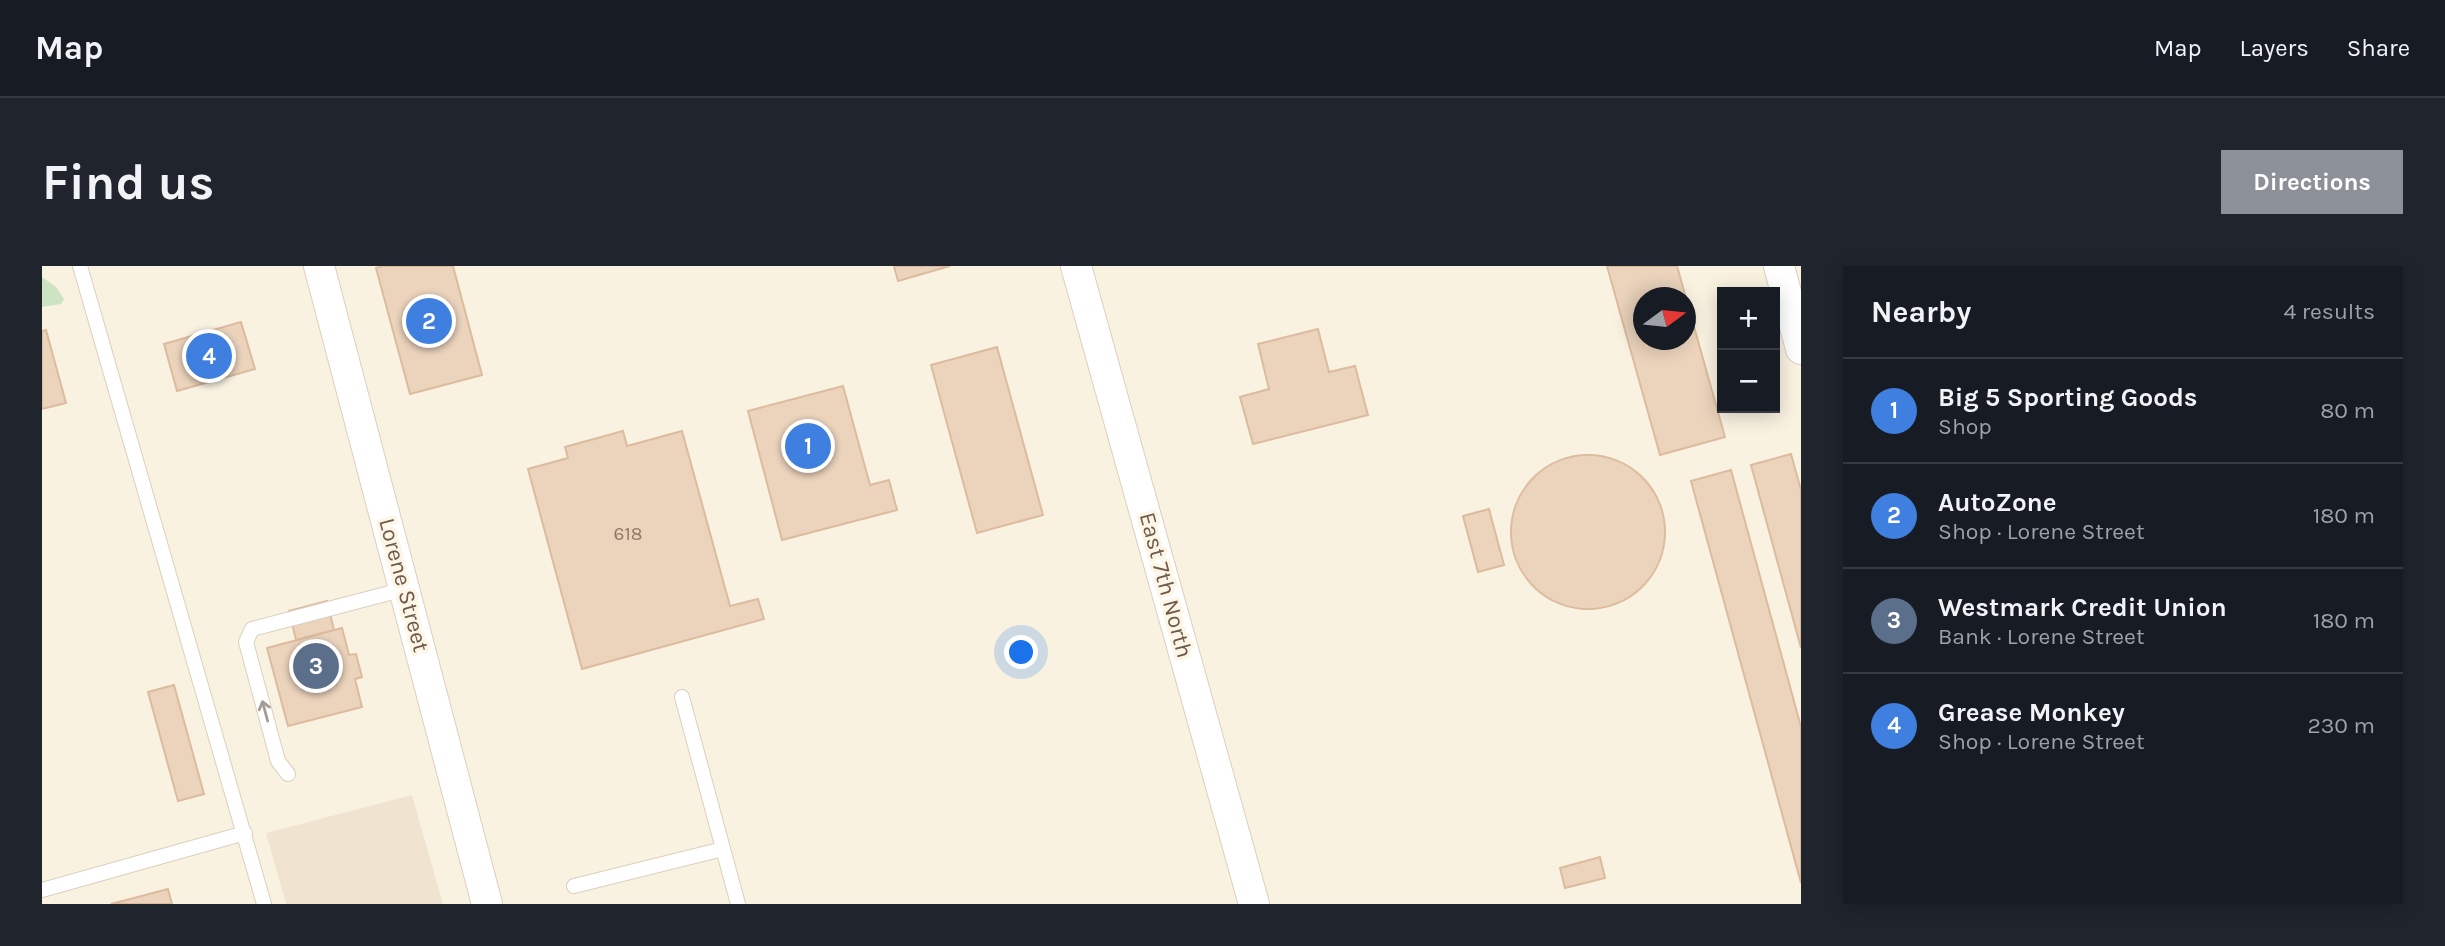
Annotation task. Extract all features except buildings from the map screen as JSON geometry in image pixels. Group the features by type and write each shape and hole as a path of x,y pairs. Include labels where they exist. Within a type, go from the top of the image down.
{"street":[{"name":"Lorene Street","path":"319,266 488,904"},
{"name":"East 7th North","path":"1076,266 1254,904"},
{"path":"1779,266 1801,349"}],"lane":[{"path":"80,266 264,904"},
{"path":"288,774 278,761 246,642 252,629 405,589"},
{"path":"682,697 738,904"},
{"path":"42,890 245,833"},
{"path":"574,886 723,849"}],"shaded area":[{"path":"412,795 443,904 286,904 266,833"}],"green space":[{"path":"42,277 56,287 64,299 61,304 42,307"}],"place":[{"name":"AutoZone","path":"429,321"},
{"name":"Grease Monkey","path":"209,356"},
{"name":"Big 5 Sporting Goods","path":"808,446"},
{"name":"Westmark Credit Union","path":"316,666"}]}
